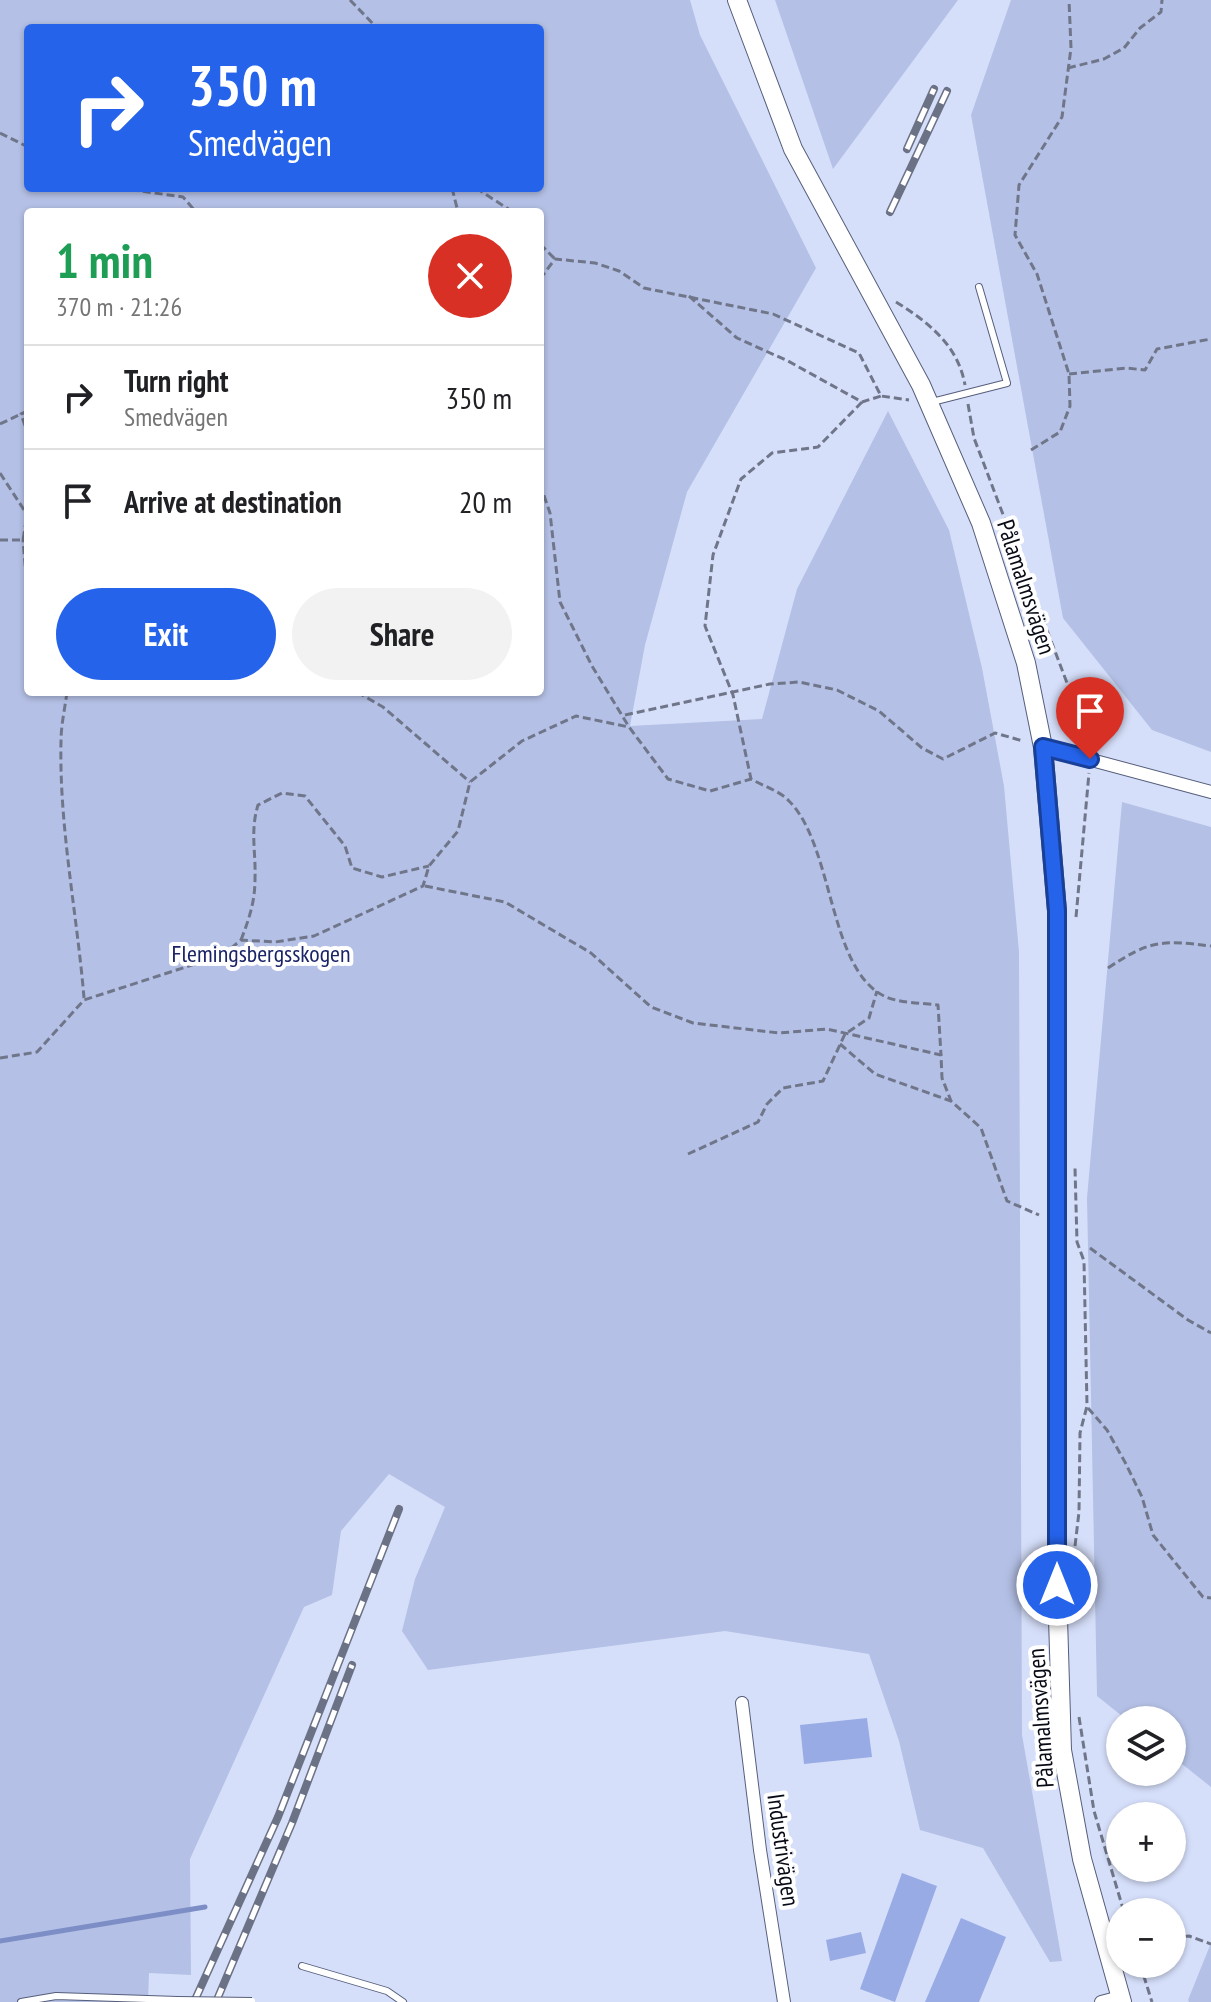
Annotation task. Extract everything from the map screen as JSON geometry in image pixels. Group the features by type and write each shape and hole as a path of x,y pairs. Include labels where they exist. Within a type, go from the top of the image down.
{"street":[{"name":"Pålamalmsvägen","path":"737,0 793,149 929,403 981,523 1026,663 1043,747 1057,911 1057,1585 1062,1750 1082,1859 1121,1999"},
{"path":"1043,747 1211,792"},
{"name":"Industrivägen","path":"742,1703 760,1850 784,2002"},
{"path":"1101,2002 1121,1999"}],"lane":[{"path":"929,403 1007,383 979,287"},
{"path":"302,1966 387,1991 403,2002"},
{"path":"21,2002 56,1996 259,2002"}],"path":[{"path":"350,0 373,24"},
{"path":"1031,450 1060,432 1070,406 1069,374 1037,274 1015,235 1019,185 1062,117 1072,17 1069,0"},
{"path":"1068,68 1104,59 1124,48 1140,28 1161,12 1162,0"},
{"path":"0,133 24,145"},
{"path":"147,192 183,197 193,208"},
{"path":"482,192 507,208"},
{"path":"544,248 555,259 595,263 619,271 644,288 773,314 859,353 881,396"},
{"path":"544,274 555,259"},
{"path":"688,295 737,338 788,361 862,402"},
{"path":"891,299 928,322 961,362 974,438 1092,741 1075,920"},
{"path":"1069,374 1126,368 1145,370 1157,349 1211,339"},
{"path":"751,779 733,695 705,626 713,555 741,479 772,453 818,447 862,402 881,396 929,403"},
{"path":"0,424 24,413"},
{"path":"21,414 24,423"},
{"path":"0,473 24,507"},
{"path":"544,496 550,513 560,602 592,666 625,715 629,727 668,779 710,791 751,779 788,800 804,825 824,872 841,936 865,983 885,997 938,1005 942,1078 951,1101"},
{"path":"24,533 24,552"},
{"path":"0,540 23,540"},
{"path":"625,715 710,696 733,695 770,684 799,682 837,690 879,711 922,748 943,759 995,733 1043,747"},
{"path":"66,696 60,739 66,841 78,919 84,1000"},
{"path":"364,696 383,707 470,782"},
{"path":"423,886 429,866 458,831 470,782 522,741 576,716 629,727"},
{"path":"0,1058 37,1052 84,1000 223,955 241,940 254,907 251,827 258,805 282,793 305,796 345,846 352,868 382,877 429,866"},
{"path":"241,940 275,942 314,936 423,886 505,902 591,953 651,1007 693,1023 779,1033 827,1029 941,1055"},
{"path":"1108,968 1143,945 1175,942 1211,946"},
{"path":"688,1154 758,1122 767,1104 783,1088 823,1081 845,1034 869,1018 877,991"},
{"path":"840,1044 875,1074 951,1101 981,1128 1007,1201 1039,1215"},
{"path":"1074,1556 1079,1512 1080,1433 1087,1406 1084,1261 1077,1242 1075,1165"},
{"path":"1090,1248 1188,1320 1211,1333"},
{"path":"1087,1406 1107,1430 1126,1464 1142,1497 1153,1535 1203,1597 1211,1598"},
{"path":"1078,1705 1094,1811 1120,1898"},
{"path":"1186,1936 1211,1944"},
{"path":"1144,1978 1152,2002"}],"green space":[{"name":"Flemingsbergsskogen","path":"0,0 690,0 700,35 816,268 687,492 645,645 630,726 762,719 797,589 888,411 949,530 982,668 1004,786 1019,952 1022,1735 1062,1961 1050,1962 983,1848 920,1830 899,1741 869,1654 725,1631 428,1670 402,1631 415,1579 445,1507 389,1474 341,1531 332,1595 304,1607 190,1859 191,1975 149,1973 148,2002 0,2002"},
{"path":"775,0 958,0 833,169"},
{"path":"1011,0 1211,0 1211,752 1152,730 1063,618 971,115"},
{"path":"1122,802 1211,827 1211,1787 1186,1767 1186,1706 1110,1706 1097,1696 1087,1198"},
{"path":"1211,1943 1211,2002 1189,2002 1188,2000"}],"building":[{"path":"867,1718 872,1757 804,1764 800,1725"},
{"path":"902,1873 937,1886 895,2002 860,1989"},
{"path":"961,1918 1006,1937 979,2002 925,2002"},
{"path":"861,1932 866,1953 830,1961 826,1940"}],"waterway":[{"path":"0,1941 205,1907"}],"railway":[{"path":"907,149 934,89"},
{"path":"890,212 947,91"},
{"path":"194,2002 278,1817 399,1509"},
{"path":"216,2002 292,1823 352,1665"}],"route":[{"path":"1057,1585 1057,911 1043,747 1090,759"}]}
